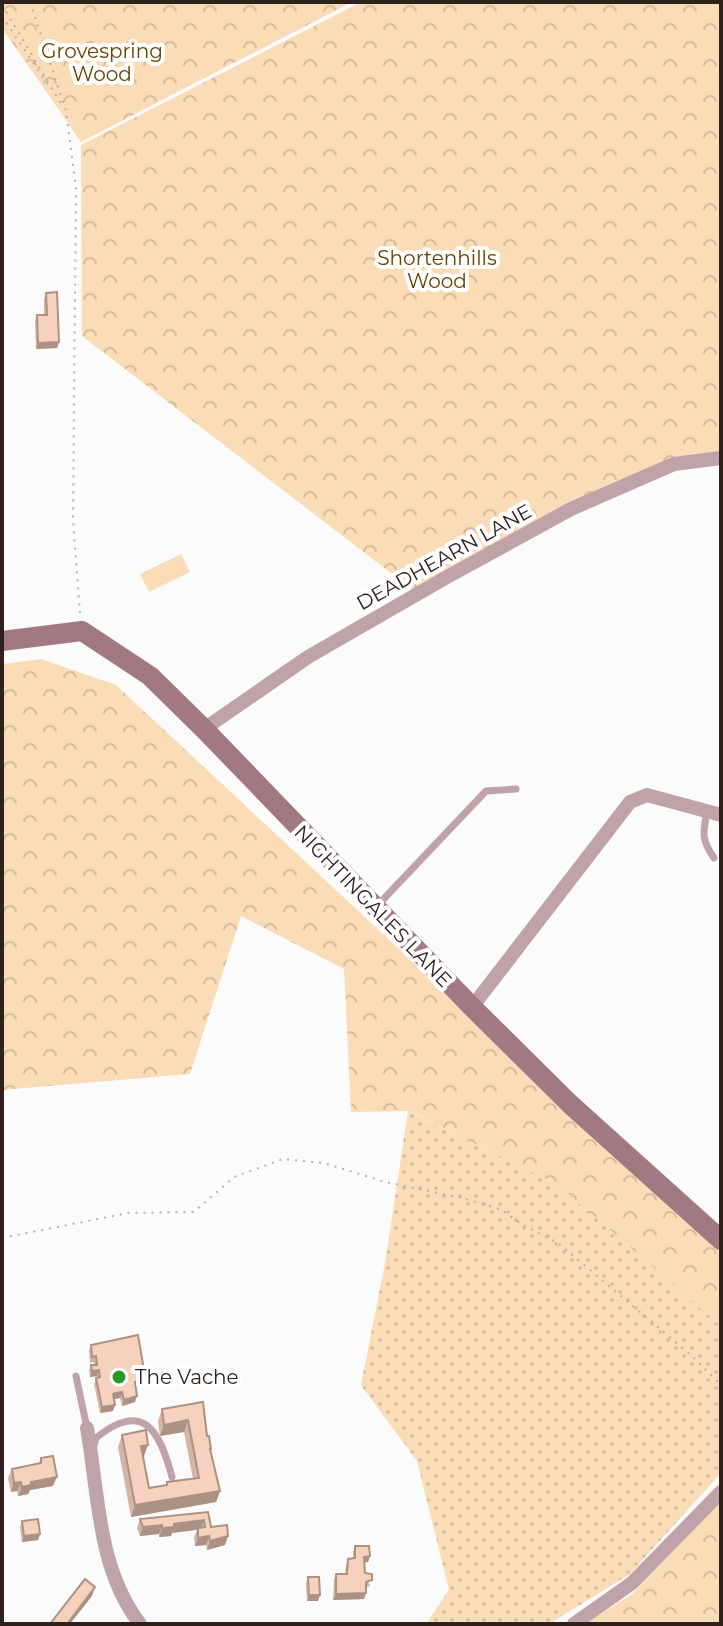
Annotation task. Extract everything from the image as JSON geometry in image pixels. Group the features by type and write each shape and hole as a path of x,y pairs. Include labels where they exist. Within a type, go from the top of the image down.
{"main road":[{"path":"2,641 82,631"},
{"name":"NIGHTINGALES LANE","path":"82,631 150,676 570,1104 719,1237"}],"street":[{"name":"DEADHEARN LANE","path":"204,729 308,657 571,509 674,464 721,458"},
{"path":"472,1007 630,802 647,795 714,813"},
{"path":"87,1428 109,1568 129,1610 140,1624"},
{"path":"574,1624 632,1583 721,1492"}],"lane":[{"path":"375,908 486,791 516,789"},
{"path":"714,813 703,833 705,845 714,858"},
{"path":"76,1376 87,1428"},
{"path":"92,1455 96,1438 107,1429 126,1422 144,1422 161,1442 172,1477"}],"path":[{"path":"30,2 66,111 76,188 73,520 82,631"},
{"path":"2,5 66,111"},
{"path":"2,16 66,111"},
{"path":"2,1238 128,1213 194,1212 234,1177 283,1159 324,1163 385,1182 500,1209 558,1243 691,1355 721,1385"}],"green space":[{"name":"Grovespring Wood","path":"2,2 352,2 81,142 2,28"},
{"name":"Shortenhills Wood","path":"361,2 721,2 721,453 676,459 413,590 82,336 81,145"},
{"path":"181,554 190,572 149,592 140,574"},
{"path":"41,659 116,685 721,1249 721,1326 558,1185 409,1111 351,1112 344,969 241,916 190,1074 2,1090 2,664"},
{"path":"408,1111 558,1185 721,1326 721,1473 630,1574 549,1624 426,1624 449,1590 417,1461 361,1385 386,1258"},
{"path":"721,1501 721,1624 585,1624 632,1594"}],"building":[{"path":"57,292 59,342 38,343 37,315 47,315 46,293"},
{"name":"The Vache","path":"138,1335 145,1376 135,1382 137,1396 124,1400 122,1392 116,1393 113,1394 115,1405 102,1407 96,1378 100,1377 99,1370 92,1371 91,1365 97,1365 96,1356 92,1357 91,1345"},
{"path":"203,1402 207,1436 220,1491 135,1505 122,1435 146,1430 148,1445 141,1446 149,1488 199,1478 188,1420 164,1425 162,1409"},
{"path":"53,1456 57,1477 22,1487 21,1482 14,1483 12,1469 41,1463 41,1458"},
{"path":"208,1512 211,1527 227,1525 228,1536 210,1541 209,1536 198,1538 198,1528 205,1527 204,1520 162,1528 162,1525 143,1527 140,1519"},
{"path":"38,1519 40,1534 24,1536 22,1521"},
{"path":"355,1546 369,1546 370,1556 364,1557 365,1573 372,1574 372,1580 366,1582 366,1593 336,1594 336,1574 347,1574 348,1559 355,1558"},
{"path":"308,1577 319,1577 320,1595 309,1595"},
{"path":"85,1579 95,1587 67,1624 50,1624"}],"place":[{"name":"The Vache","path":"119,1377"}]}
